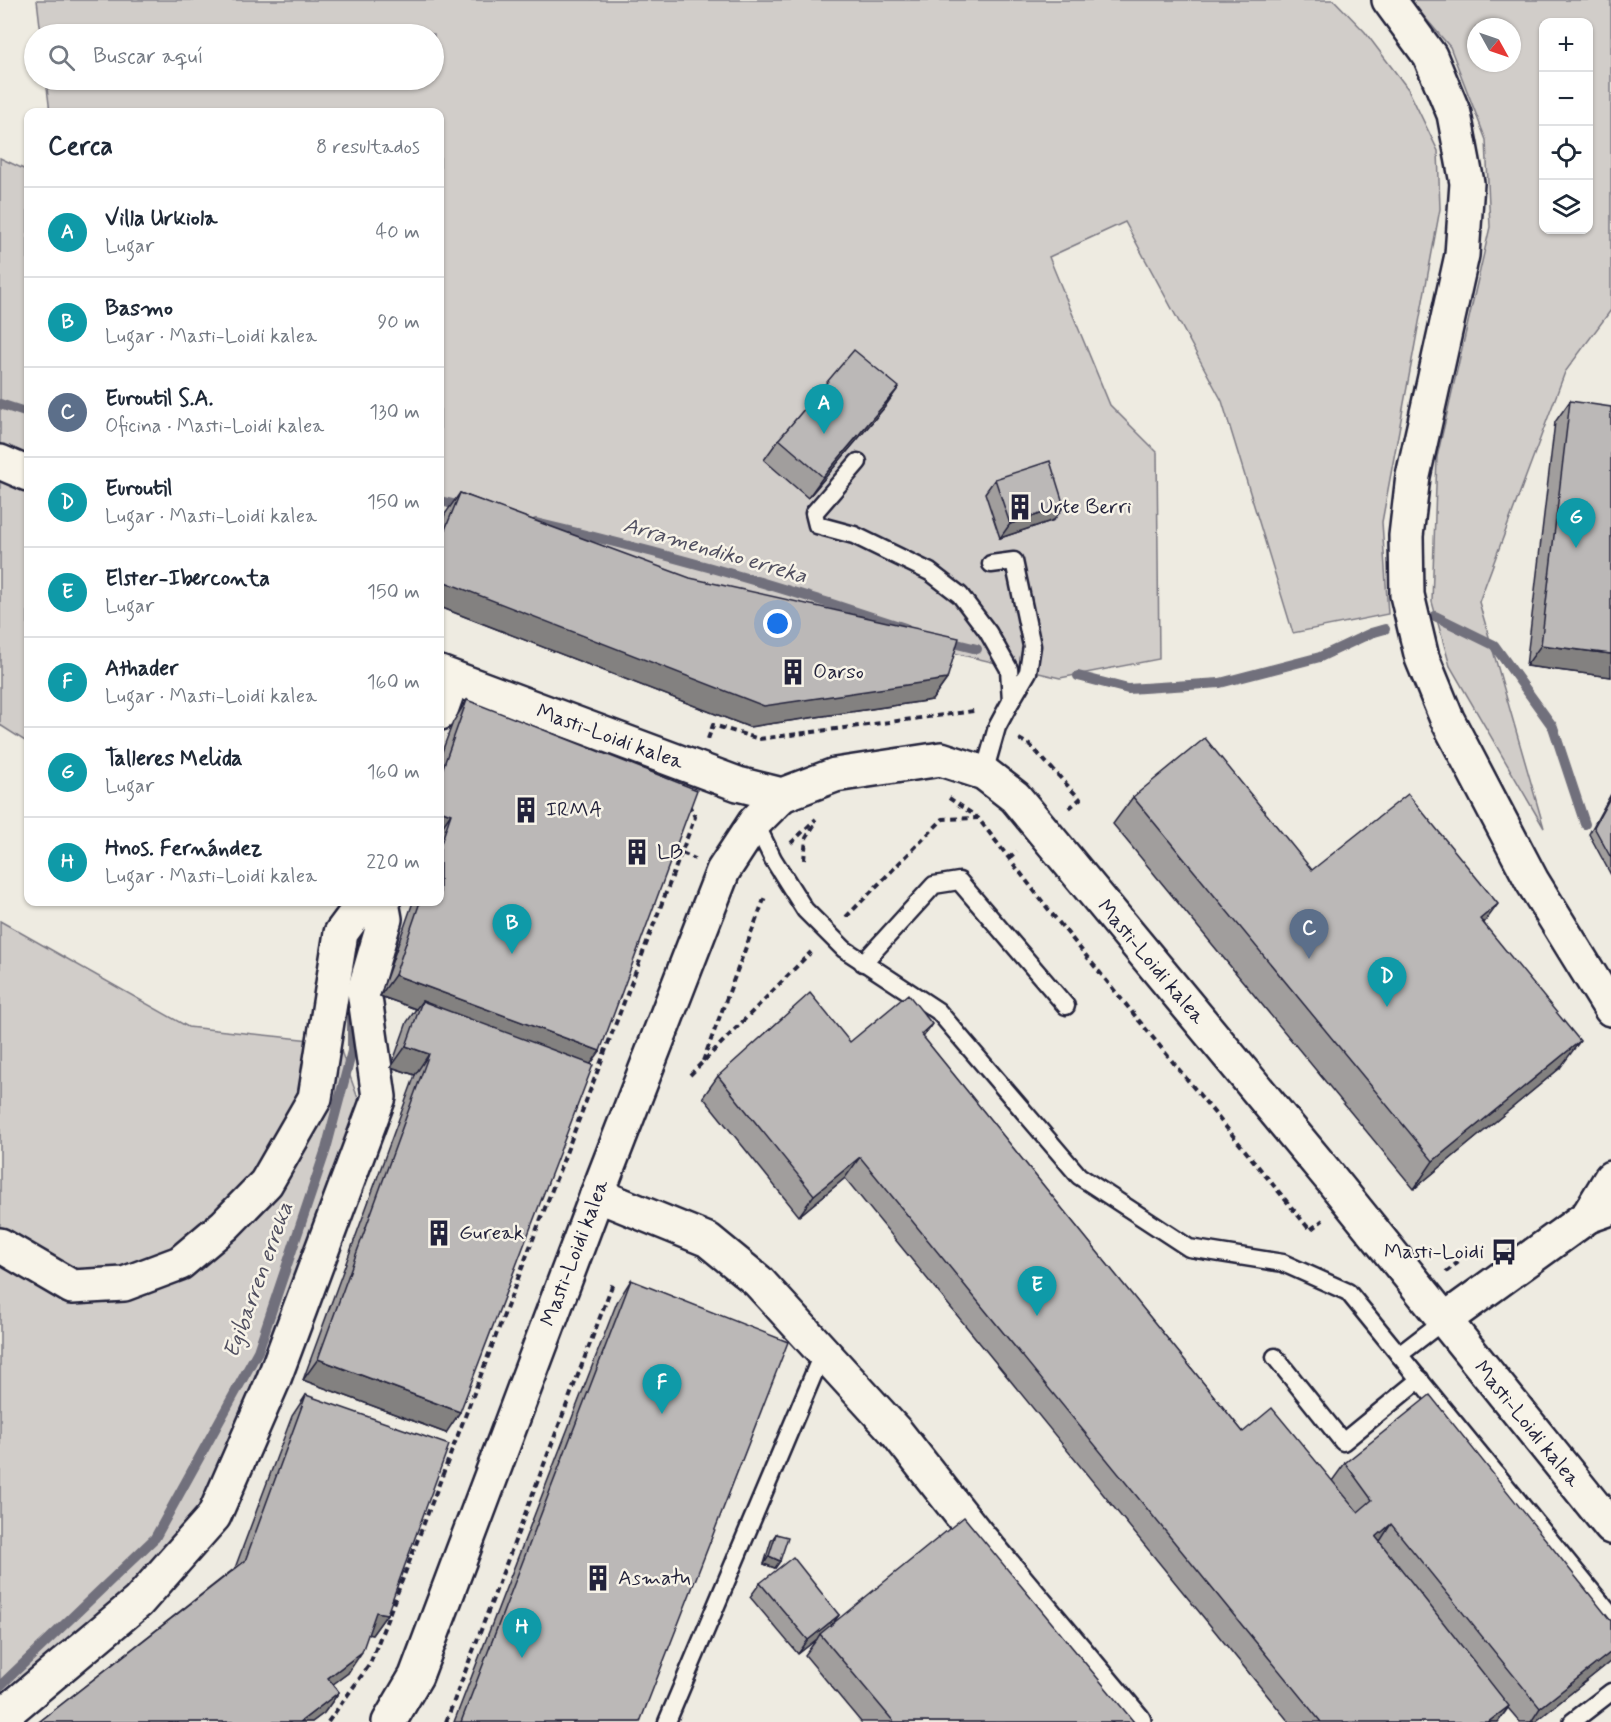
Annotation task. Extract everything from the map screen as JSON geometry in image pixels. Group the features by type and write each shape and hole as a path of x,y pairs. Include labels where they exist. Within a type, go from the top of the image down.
{"street":[{"path":"1389,0 1430,56 1454,114 1467,183 1462,255 1413,476 1406,536 1407,595 1422,658 1447,719 1532,882 1609,1002"},
{"path":"0,462 24,472"},
{"name":"Masti-Loidi kalea","path":"446,676 738,784 782,795"},
{"name":"Masti-Loidi kalea","path":"389,1722 416,1676 597,1195 723,871 755,822 782,795 835,775 941,759 984,773 1015,797 1332,1180 1443,1321 1611,1527"},
{"path":"0,1245 72,1287 124,1284 180,1263 225,1225 266,1183 315,1098 341,933 361,906"},
{"path":"0,1718 138,1602 214,1516 273,1381 379,1097 364,991 385,919 383,906"},
{"path":"1443,1321 1600,1212 1611,1178"},
{"path":"597,1195 708,1240 758,1281 897,1433 974,1531 1134,1722"}],"lane":[{"path":"858,462 814,513 817,525 854,535 888,550 930,572 960,595 988,632 1009,669 1011,701"},
{"path":"984,773 998,727 1028,672 1032,646 1014,561 992,564"},
{"path":"755,822 773,859 806,909 844,949 938,1011 1079,1176 1189,1248 1283,1263 1348,1292 1611,1615"},
{"path":"863,963 934,885 959,881 1066,1006"},
{"path":"1400,1355 1443,1321"},
{"path":"667,1722 823,1352"},
{"path":"1275,1358 1343,1442 1420,1379"},
{"path":"1572,1722 1611,1692"}],"path":[{"path":"328,1722 370,1664 695,817 686,798 697,769"},
{"path":"940,792 978,818"},
{"path":"773,859 819,816 806,838 803,863"},
{"path":"446,1722 613,1283"}],"shaded area":[{"path":"37,0 1334,0 1365,32 1408,89 1438,151 1440,209 1382,522 1388,614 1293,633 1222,401 1125,222 1049,257 1110,405 1157,452 1159,659 1060,678 677,588 444,505 444,108 50,108 47,90 444,90 444,24 40,24"},
{"path":"1410,0 1611,0 1611,310 1565,372 1479,602 1544,828 1450,666 1432,602 1437,457 1490,227 1486,140 1450,47"},
{"path":"0,158 24,169 24,455 0,445"},
{"path":"0,475 24,485 24,740 0,725"},
{"path":"0,921 188,1027 311,1040 340,1048 361,1107 201,1514 130,1595 0,1706"}],"building":[{"path":"854,350 899,387 823,477 779,439"},
{"path":"1570,401 1611,407 1611,654 1541,645"},
{"path":"1050,461 1064,506 1010,524 995,479"},
{"path":"460,493 690,578 959,638 947,679 764,706 444,582 444,532"},
{"path":"467,700 697,790 600,1051 395,975 419,906 444,906 444,834 451,814 444,811 444,765"},
{"path":"1205,738 1312,870 1408,794 1498,904 1480,919 1580,1041 1433,1161 1133,797"},
{"path":"1611,796 1611,858 1594,827"},
{"path":"810,993 850,1042 908,994 932,1024 921,1034 1243,1432 1272,1408 1358,1512 1372,1500 1345,1463 1430,1395 1611,1621 1611,1652 1540,1708 1391,1524 1376,1537 1509,1706 1488,1722 1321,1722 860,1157 814,1195 718,1076"},
{"name":"Gureak","path":"422,1001 593,1065 460,1412 318,1359 429,1054 406,1046"},
{"path":"631,1280 788,1342 640,1722 461,1722"},
{"path":"306,1395 449,1445 387,1614 376,1612 362,1652 328,1678 339,1692 300,1722 39,1722 245,1561"},
{"path":"964,1517 1134,1722 894,1722 820,1634"},
{"path":"776,1534 788,1537 780,1561 769,1556"},
{"path":"793,1557 839,1615 808,1640 760,1583"}],"waterway":[{"name":"Arramendiko erreka","path":"0,404 24,412"},
{"name":"Arramendiko erreka","path":"444,502 466,507"},
{"name":"Arramendiko erreka","path":"536,523 722,571 905,628"},
{"path":"1435,616 1494,645 1553,727 1585,824"},
{"path":"1078,676 1128,689 1220,683 1320,657 1371,633 1385,629"},
{"name":"Arramendiko erreka","path":"945,641 977,649"},
{"name":"Egibarren erreka","path":"0,1686 155,1538 258,1351 326,1149 352,1051 352,1014"}],"place":[{"name":"Villa Urkiola","path":"824,434"},
{"name":"Urte Berri","path":"1020,507"},
{"name":"Talleres Melida","path":"1576,548"},
{"name":"Oarso","path":"793,672"},
{"name":"IRMA","path":"526,810"},
{"name":"LB","path":"637,852"},
{"name":"Basmo","path":"512,954"},
{"name":"Euroutil S.A.","path":"1309,959"},
{"name":"Euroutil","path":"1387,1007"},
{"name":"Gureak","path":"439,1233"},
{"name":"Masti-Loidi","path":"1504,1252"},
{"name":"Elster-Iberconta","path":"1037,1316"},
{"name":"Athader","path":"662,1414"},
{"name":"Asmatu","path":"598,1578"},
{"name":"Hnos. Fernández","path":"522,1658"}]}
